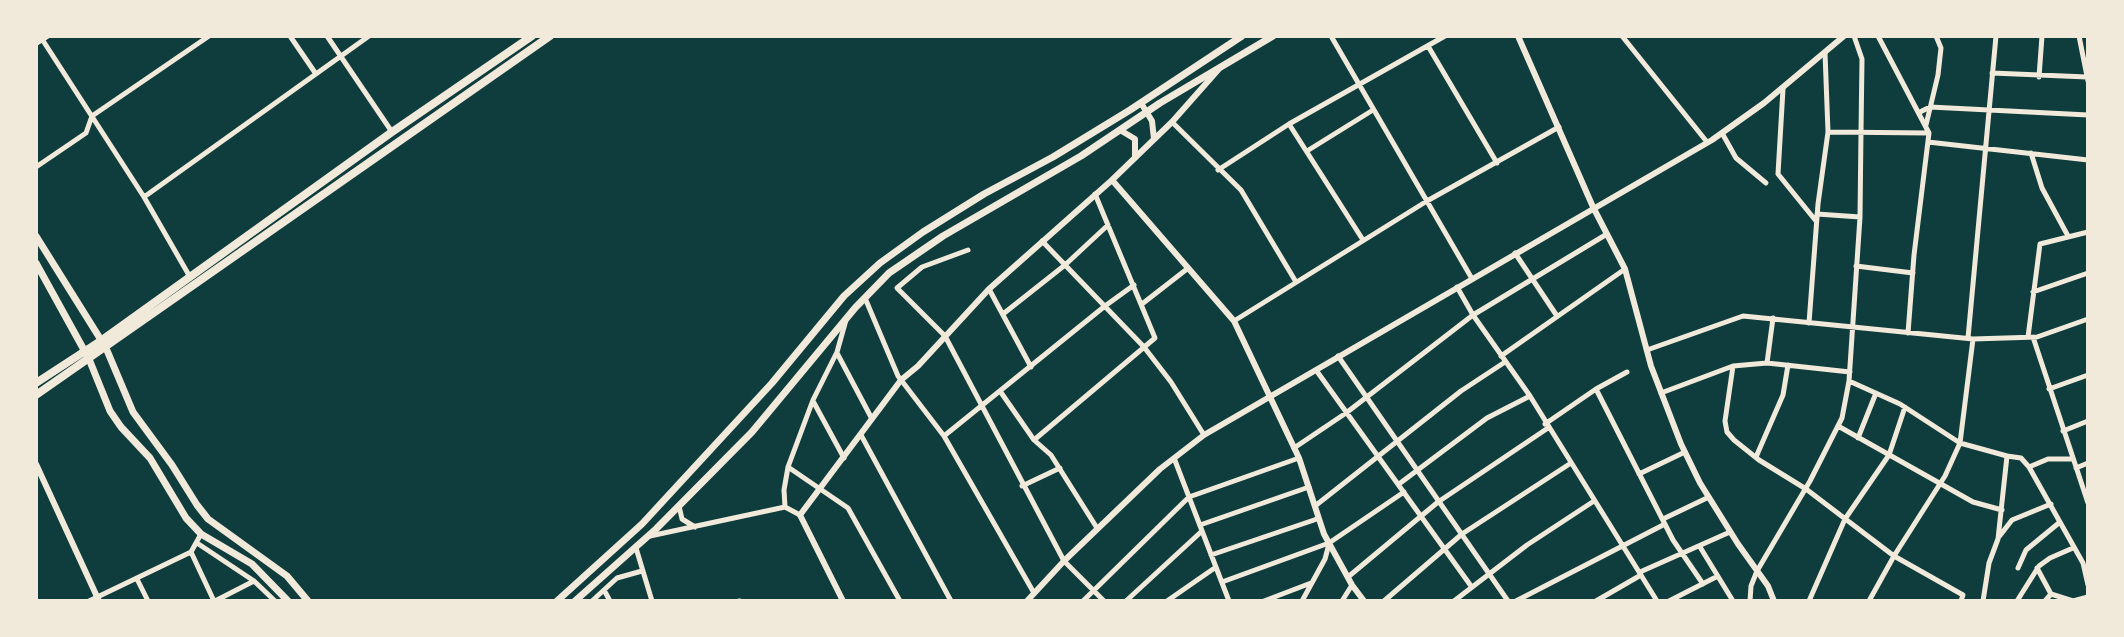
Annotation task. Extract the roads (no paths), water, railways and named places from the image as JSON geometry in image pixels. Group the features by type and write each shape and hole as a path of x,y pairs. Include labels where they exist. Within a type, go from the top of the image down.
{"main road":[{"path":"104,344 190,277 532,36"},
{"path":"36,383 104,344 550,36"},
{"path":"557,601 642,524 772,383 844,296 880,263 923,232 1141,103 1242,36"},
{"path":"575,601 636,548 752,432 847,318 889,273 943,236 1081,156 1273,36"},
{"path":"36,236 104,344 133,412 208,519 287,576 308,601"},
{"path":"37,267 87,355 110,411 150,458 179,507 201,534 252,564 288,601"},
{"path":"36,395 87,355"}],"street":[{"path":"36,167 86,133 92,116 209,36"},
{"path":"290,36 316,74"},
{"path":"327,36 392,132"},
{"path":"144,197 369,36"},
{"path":"1331,36 1471,277"},
{"path":"1218,170 1289,124 1445,36"},
{"path":"1518,36 1593,207 1625,269 1661,393 1685,452 1709,497 1774,601"},
{"path":"1622,36 1707,142"},
{"path":"1027,601 1097,528 1204,435 1722,133 1783,89 1844,36"},
{"path":"1750,601 1751,586 1757,571 1806,489 1842,418 1849,381 1860,217 1862,59 1854,36"},
{"path":"1878,36 1929,133 1908,333"},
{"path":"1926,126 1938,75 1941,48 1936,36"},
{"path":"1870,601 1940,483 1960,443 1996,36"},
{"path":"2039,77 2042,36"},
{"path":"1992,73 2088,79 2079,36"},
{"path":"41,39 144,197 190,277"},
{"path":"1428,46 1497,163"},
{"path":"1809,323 1817,214 1828,132 1825,53"},
{"path":"800,515 901,380 989,289 1172,122 1221,67"},
{"path":"1783,89 1778,174 1817,222"},
{"path":"1141,103 1152,121 1154,139"},
{"path":"1920,112 1930,107 2088,115"},
{"path":"1307,151 1373,110"},
{"path":"1172,122 1241,190 1296,282"},
{"path":"1289,124 1363,240"},
{"path":"1234,321 1427,201 1560,127"},
{"path":"1120,130 1135,139 1135,157"},
{"path":"1828,132 1929,133"},
{"path":"1722,133 1736,158 1766,183"},
{"path":"1928,142 2088,160"},
{"path":"2031,153 2042,188 2068,236"},
{"path":"1112,180 1234,321 1299,458 1317,519 1364,601"},
{"path":"1034,440 1155,338 1095,194"},
{"path":"1817,214 1860,217"},
{"path":"1003,314 1065,265 1108,225"},
{"path":"2087,499 2031,337 2040,244 2088,232"},
{"path":"1294,448 1346,413 1473,315 1607,234"},
{"path":"1042,241 1144,347 1171,382 1204,435"},
{"path":"968,250 922,267 897,288 945,336 1064,561 1104,601"},
{"path":"1515,252 1557,316"},
{"path":"1856,266 1913,273"},
{"path":"1142,304 1187,269"},
{"path":"1314,507 1557,316 1625,269"},
{"path":"2033,292 2088,273"},
{"path":"944,436 1134,285"},
{"path":"1457,286 1473,315 1530,396 1657,601"},
{"path":"989,289 1031,367"},
{"path":"865,298 885,350 901,380 944,436 1034,593"},
{"path":"1647,350 1743,316 1970,338 2031,337 2088,319"},
{"path":"785,507 788,467 813,400 837,352 847,318"},
{"path":"1767,363 1773,318"},
{"path":"837,352 872,419"},
{"path":"1338,356 1508,601"},
{"path":"1661,393 1733,366 1767,363 1850,372"},
{"path":"1756,457 1783,395 1788,365"},
{"path":"1733,366 1725,421 1727,432 1756,457 1806,489 1894,556 1963,595 1961,601"},
{"path":"1316,369 1471,586"},
{"path":"1342,601 1350,581 1438,502 1596,389 1627,372"},
{"path":"2049,389 2088,375"},
{"path":"1849,381 1905,407 1960,443 2021,458 2051,504 2083,563 2088,585"},
{"path":"1596,389 1682,555 1703,584"},
{"path":"1000,391 1034,440 1051,455 1097,528"},
{"path":"1858,438 1876,393"},
{"path":"1399,484 1487,418 1530,396"},
{"path":"813,400 844,458"},
{"path":"1809,601 1845,519 1889,455 1905,407"},
{"path":"2063,431 2088,421"},
{"path":"1838,426 1973,502 2002,510"},
{"path":"861,435 951,601"},
{"path":"1639,474 1685,452"},
{"path":"1983,601 1989,563 1998,539 2007,456"},
{"path":"1174,458 1229,601"},
{"path":"1083,601 1189,497 1299,458"},
{"path":"2029,467 2048,459 2073,459"},
{"path":"1384,601 1462,534 1571,463"},
{"path":"2076,468 2088,463"},
{"path":"36,464 98,599"},
{"path":"788,467 848,508 900,601"},
{"path":"1022,486 1060,468"},
{"path":"1126,601 1201,528 1309,487"},
{"path":"1222,582 1329,543 1404,492"},
{"path":"1516,601 1709,497"},
{"path":"1454,601 1527,545 1594,501"},
{"path":"1998,539 2012,520 2051,504"},
{"path":"679,506 682,519 696,528"},
{"path":"648,536 785,507 800,515 843,601"},
{"path":"1211,555 1317,519"},
{"path":"2018,568 2026,550 2060,522"},
{"path":"1596,601 1640,574 1730,532"},
{"path":"89,601 191,552 201,534"},
{"path":"197,543 254,581 275,601"},
{"path":"1302,601 1325,559 1329,543"},
{"path":"1700,547 1733,601"},
{"path":"636,548 652,601"},
{"path":"2017,601 2037,568 2050,558 2073,548"},
{"path":"191,552 214,601 254,581"},
{"path":"1167,601 1216,567"},
{"path":"2037,568 2051,594 2073,601 2088,597"},
{"path":"592,601 617,578 642,571"},
{"path":"1669,601 1716,577"},
{"path":"137,579 148,601"},
{"path":"1264,601 1311,583"},
{"path":"604,590 610,601"},
{"path":"1463,594 1467,601"},
{"path":"2045,601 2051,594"}]}
